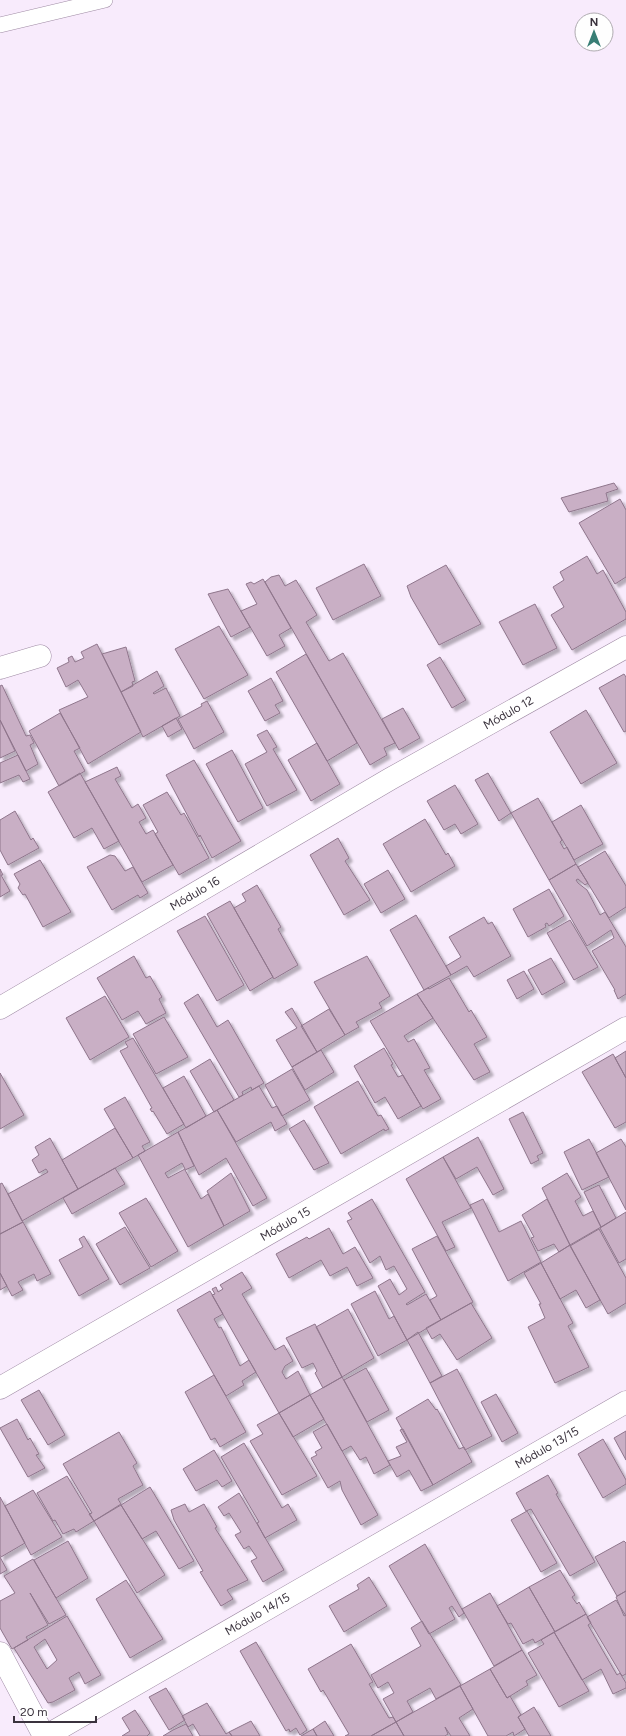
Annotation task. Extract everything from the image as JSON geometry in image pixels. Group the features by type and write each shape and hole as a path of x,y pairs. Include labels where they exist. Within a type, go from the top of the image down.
{"street":[{"name":"Módulo 12","path":"390,779 626,647"},
{"path":"0,668 40,656"},
{"name":"Módulo 16","path":"0,1008 390,779"},
{"name":"Módulo 15","path":"0,1388 626,1028"},
{"name":"Módulo 13/15","path":"468,1493 626,1402"},
{"name":"Módulo 14/15","path":"45,1736 468,1493"},
{"path":"0,1654 45,1736"}],"lane":[{"path":"0,25 105,0"}],"building":[{"path":"614,483 618,489 606,493 608,501 569,512 561,498"},
{"path":"620,499 626,510 626,577 615,584 579,523"},
{"path":"587,556 597,574 603,570 626,612 626,619 572,650 551,615 564,607 553,587 564,580 560,572"},
{"path":"364,564 381,596 333,620 316,588"},
{"path":"446,565 481,624 439,645 411,597 407,586"},
{"path":"279,575 285,586 296,580 317,615 306,622 329,661 343,653 395,743 384,748 387,755 370,765 265,582 271,577"},
{"path":"263,579 291,628 279,635 285,646 267,656 241,611 257,604 246,584 251,582 254,584"},
{"path":"228,589 250,627 231,637 208,594"},
{"path":"535,604 557,648 523,665 499,622"},
{"path":"219,626 248,675 204,699 175,649"},
{"path":"97,644 141,732 88,764 59,710 88,697 78,680 66,687 57,668 69,662 68,658 72,656 75,662 84,658 81,652"},
{"path":"126,647 135,681 132,682 133,686 121,692 102,654"},
{"path":"306,654 357,743 327,761 276,672"},
{"path":"440,657 466,700 452,708 427,665"},
{"path":"157,671 164,686 153,693 154,694 166,688 180,716 143,737 121,692"},
{"path":"624,674 626,677 626,731 624,732 599,688"},
{"path":"271,678 283,701 275,705 280,713 265,721 248,691"},
{"path":"2,685 26,736 30,735 34,743 30,745 38,764 26,771 0,720 0,686"},
{"path":"207,701 224,732 194,749 178,719 202,706 201,704"},
{"path":"403,708 420,738 399,750 382,719"},
{"path":"586,710 617,763 581,784 550,732"},
{"path":"60,713 80,748 74,751 85,771 59,786 29,731"},
{"path":"176,718 182,729 168,737 162,726"},
{"path":"0,720 15,751 0,758"},
{"path":"267,730 277,747 273,749 297,790 267,806 245,764 267,752 257,735"},
{"path":"317,743 340,784 311,801 288,760"},
{"path":"232,750 263,808 238,822 206,764"},
{"path":"18,755 30,779 23,782 19,775 0,783 0,763"},
{"path":"194,760 241,841 212,858 166,775"},
{"path":"117,767 121,776 115,779 132,808 138,804 146,818 139,822 146,834 153,830 173,865 142,882 85,782"},
{"path":"80,773 119,841 104,849 92,828 74,838 48,792"},
{"path":"488,773 511,813 499,821 475,780"},
{"path":"455,785 478,824 461,834 455,824 444,830 427,801"},
{"path":"167,792 181,815 184,813 209,858 179,875 155,834 158,832 143,805"},
{"path":"538,798 562,840 560,842 564,849 567,847 576,864 549,880 511,813"},
{"path":"581,805 603,844 574,860 552,822"},
{"path":"15,811 31,840 33,838 39,848 8,865 0,850 0,820"},
{"path":"425,819 446,855 448,853 455,866 411,892 383,844"},
{"path":"338,838 349,858 345,861 370,900 344,915 310,855"},
{"path":"605,851 626,886 626,907 609,918 578,867"},
{"path":"110,855 115,856 125,871 133,867 148,893 140,898 138,895 112,910 87,867"},
{"path":"40,860 71,912 43,927 25,894 23,895 18,888 20,884 14,874"},
{"path":"576,864 588,883 585,885 578,879 576,880 587,890 600,915 605,912 626,947 626,994 618,999 615,990 592,951 614,938 611,930 587,946 549,880"},
{"path":"0,869 3,875 1,875 10,891 0,897"},
{"path":"388,870 405,899 381,913 364,884"},
{"path":"257,885 281,927 278,929 298,965 274,979 234,908 246,901 242,894"},
{"path":"549,889 564,916 549,926 547,923 545,924 546,927 528,937 513,909"},
{"path":"230,901 273,977 250,991 207,914"},
{"path":"416,915 451,975 424,990 390,930"},
{"path":"205,916 244,985 217,1001 177,931"},
{"path":"484,917 488,924 492,922 511,956 474,977 467,966 451,975 446,966 461,957 449,937"},
{"path":"570,920 598,967 574,980 547,933"},
{"path":"134,956 146,978 150,976 162,997 159,999 166,1013 146,1024 138,1011 122,1020 97,978"},
{"path":"367,956 390,996 379,1003 382,1008 356,1022 359,1027 345,1035 314,982"},
{"path":"551,958 565,982 542,995 528,970"},
{"path":"524,971 534,989 517,999 507,980"},
{"path":"449,978 469,1012 471,1010 487,1037 474,1044 490,1072 474,1080 417,994"},
{"path":"198,994 217,1027 228,1020 264,1083 252,1090 251,1087 242,1092 243,1095 239,1097 184,1003"},
{"path":"417,994 433,1018 404,1036 408,1042 414,1039 430,1068 424,1070 441,1099 423,1109 370,1021"},
{"path":"105,996 129,1037 90,1060 66,1018"},
{"path":"292,1008 317,1052 292,1067 276,1040 297,1028 285,1012"},
{"path":"329,1009 345,1035 317,1052 301,1026"},
{"path":"164,1017 188,1057 156,1074 133,1034"},
{"path":"133,1038 184,1124 167,1134 153,1111 152,1112 150,1109 152,1108 120,1051 128,1047 125,1042"},
{"path":"384,1048 398,1077 403,1075 421,1106 398,1119 385,1097 375,1103 354,1066"},
{"path":"321,1050 334,1072 305,1090 292,1067"},
{"path":"626,1051 626,1078 615,1058"},
{"path":"613,1054 626,1078 626,1122 615,1128 582,1072"},
{"path":"210,1059 234,1100 214,1112 190,1071"},
{"path":"292,1069 310,1100 282,1116 265,1085"},
{"path":"0,1073 24,1115 0,1129"},
{"path":"184,1076 206,1116 186,1128 163,1088"},
{"path":"358,1081 378,1116 381,1115 389,1129 385,1131 384,1129 341,1154 314,1107"},
{"path":"259,1086 272,1108 277,1106 287,1124 275,1131 271,1122 236,1142 217,1110"},
{"path":"125,1097 150,1142 142,1146 145,1151 133,1158 104,1109"},
{"path":"217,1110 267,1198 253,1206 226,1158 199,1175 178,1132"},
{"path":"523,1112 543,1153 537,1156 539,1160 531,1164 509,1119"},
{"path":"304,1120 329,1163 314,1170 289,1129"},
{"path":"115,1128 133,1158 78,1189 62,1160"},
{"path":"178,1132 194,1166 185,1170 201,1199 208,1194 224,1226 188,1247 138,1155","holes":["182,1163 185,1169 168,1178 165,1173"]},
{"path":"478,1137 504,1189 493,1195 477,1167 456,1179 443,1157"},
{"path":"50,1138 78,1189 22,1221 8,1194 48,1172 46,1169 39,1173 32,1160 39,1155 35,1147"},
{"path":"589,1139 609,1177 582,1190 564,1152"},
{"path":"621,1139 626,1147 626,1210 596,1153"},
{"path":"443,1157 471,1208 442,1222 455,1247 446,1251 406,1179"},
{"path":"115,1168 125,1184 72,1214 63,1198"},
{"path":"231,1173 250,1211 224,1226 207,1191"},
{"path":"567,1173 581,1197 575,1201 583,1216 593,1211 601,1227 570,1245 542,1188"},
{"path":"2,1183 23,1222 0,1234 0,1184"},
{"path":"599,1185 616,1218 601,1227 584,1192"},
{"path":"146,1198 178,1251 151,1267 119,1213"},
{"path":"372,1199 425,1292 406,1304 407,1305 426,1294 441,1320 407,1340 378,1286 390,1279 399,1295 407,1289 394,1266 386,1270 380,1256 370,1263 347,1221 352,1219 348,1213"},
{"path":"483,1199 499,1232 521,1221 541,1262 508,1281 470,1205"},
{"path":"547,1199 570,1245 559,1252 554,1244 538,1251 531,1238 534,1237 522,1215"},
{"path":"626,1212 626,1259 619,1263 600,1228"},
{"path":"23,1222 51,1274 37,1281 34,1274 18,1282 23,1290 12,1296 0,1273 0,1234"},
{"path":"125,1227 150,1268 120,1285 96,1244"},
{"path":"329,1228 343,1254 355,1247 373,1278 357,1286 347,1267 330,1276 321,1260 289,1278 276,1254 307,1237 309,1239"},
{"path":"599,1229 626,1278 626,1303 608,1314 570,1246"},
{"path":"84,1236 109,1279 79,1296 59,1260 83,1247 79,1239"},
{"path":"437,1236 473,1302 441,1320 430,1300 437,1296 412,1249"},
{"path":"570,1245 600,1300 586,1308 576,1290 560,1299 541,1263"},
{"path":"541,1263 573,1323 568,1326 589,1367 555,1383 528,1327 545,1318 539,1304 541,1304 524,1273"},
{"path":"242,1272 252,1288 242,1294 275,1350 284,1345 293,1361 285,1366 282,1372 286,1379 298,1371 310,1395 279,1413 212,1295 215,1294 212,1289 216,1287 218,1292 223,1289 220,1285"},
{"path":"0,1273 7,1286 0,1290"},
{"path":"210,1291 223,1314 214,1319 219,1328 221,1327 240,1366 249,1360 256,1372 242,1381 244,1385 226,1396 177,1310"},
{"path":"375,1291 389,1319 394,1316 407,1340 378,1356 351,1304"},
{"path":"471,1303 492,1338 457,1360 440,1334 432,1339 426,1328"},
{"path":"348,1309 374,1358 342,1377 316,1327"},
{"path":"315,1324 342,1377 323,1388 315,1373 317,1371 313,1363 302,1368 286,1338"},
{"path":"418,1332 442,1376 430,1383 407,1340"},
{"path":"366,1368 389,1410 367,1422 344,1380"},
{"path":"457,1369 492,1436 465,1450 430,1383"},
{"path":"214,1375 246,1432 220,1447 215,1438 211,1440 185,1392"},
{"path":"342,1377 390,1465 374,1474 366,1457 360,1460 351,1446 342,1451 310,1395"},
{"path":"39,1390 65,1435 48,1445 21,1400"},
{"path":"496,1394 518,1433 502,1442 481,1402"},
{"path":"310,1395 324,1419 293,1437 279,1413"},
{"path":"428,1399 436,1410 437,1409 459,1449 464,1447 472,1462 433,1485 396,1418"},
{"path":"279,1413 317,1476 282,1495 250,1441 263,1434 257,1425"},
{"path":"17,1419 28,1440 30,1438 39,1454 36,1455 45,1468 28,1477 0,1428"},
{"path":"327,1424 378,1515 361,1525 342,1490 340,1481 328,1488 311,1458 317,1455 315,1452 322,1448 313,1432"},
{"path":"403,1429 433,1485 421,1491 409,1470 397,1477 388,1461 401,1456 396,1447 407,1442 400,1430"},
{"path":"626,1431 626,1460 614,1438"},
{"path":"119,1432 137,1463 133,1466 143,1485 118,1499 121,1504 94,1521 89,1514 92,1513 63,1464"},
{"path":"603,1439 626,1480 626,1484 603,1498 578,1454"},
{"path":"244,1443 282,1508 288,1504 297,1520 265,1538 257,1523 259,1522 221,1457"},
{"path":"214,1450 232,1481 222,1487 217,1480 196,1491 183,1469"},
{"path":"548,1475 558,1493 556,1494 595,1562 570,1576 531,1509 526,1511 516,1493"},
{"path":"67,1476 94,1521 76,1532 74,1529 63,1534 55,1520 53,1521 37,1493"},
{"path":"150,1487 194,1561 179,1569 156,1531 142,1539 121,1505"},
{"path":"33,1490 62,1537 31,1555 5,1506"},
{"path":"239,1493 284,1570 263,1582 251,1561 257,1558 249,1546 244,1549 235,1535 241,1532 229,1513 224,1516 218,1507"},
{"path":"0,1497 25,1543 1,1557 0,1555"},
{"path":"185,1504 189,1512 204,1504 217,1527 215,1528 248,1580 227,1590 233,1599 221,1606 200,1572 203,1571 174,1520 171,1510"},
{"path":"121,1505 165,1575 137,1593 94,1521"},
{"path":"527,1511 557,1563 541,1572 511,1520"},
{"path":"68,1541 88,1578 56,1598 34,1560"},
{"path":"624,1541 626,1543 626,1591 617,1596 595,1557"},
{"path":"425,1544 464,1613 459,1617 452,1606 449,1608 455,1619 429,1634 389,1566"},
{"path":"0,1557 7,1570 0,1574"},
{"path":"33,1559 66,1615 49,1624 30,1593 48,1625 26,1637 28,1640 12,1649 0,1628 0,1601 15,1593 4,1576"},
{"path":"560,1570 575,1595 572,1597 577,1604 579,1602 586,1614 555,1632 529,1587"},
{"path":"369,1577 387,1606 344,1632 329,1606 359,1589 357,1585"},
{"path":"126,1580 163,1639 130,1658 96,1599"},
{"path":"529,1587 555,1632 535,1643 533,1639 523,1644 511,1623 508,1624 497,1606"},
{"path":"626,1591 626,1615 624,1616 616,1597"},
{"path":"490,1593 522,1650 494,1666 462,1609"},
{"path":"616,1600 626,1616 626,1674 622,1676 587,1617"},
{"path":"586,1614 591,1623 588,1625 617,1675 620,1673 626,1683 626,1688 613,1694 601,1669 582,1680 554,1632"},
{"path":"67,1616 101,1675 85,1684 79,1672 69,1678 75,1690 53,1702 48,1703 14,1648","holes":["45,1639 57,1660 47,1669 34,1647"]},
{"path":"422,1621 461,1685 436,1699 430,1688 407,1701 413,1712 396,1722 383,1699 394,1693 388,1682 378,1688 371,1675 421,1646 411,1628"},
{"path":"554,1632 589,1691 559,1707 528,1653 544,1644 541,1640"},
{"path":"256,1642 307,1730 300,1735 296,1728 290,1732 289,1729 286,1731 240,1651"},
{"path":"351,1644 373,1682 369,1684 389,1718 393,1717 396,1722 371,1736 345,1736 349,1734 323,1690 321,1692 308,1669"},
{"path":"522,1650 537,1675 526,1681 528,1685 507,1698 490,1669"},
{"path":"490,1669 507,1698 510,1696 521,1715 518,1717 525,1729 514,1736 513,1732 506,1736 488,1736 460,1686"},
{"path":"460,1686 473,1709 459,1718 470,1736 451,1736 445,1727 448,1734 445,1736 404,1736 396,1722"},
{"path":"166,1688 185,1720 169,1730 149,1697"},
{"path":"207,1703 226,1734 229,1732 232,1736 200,1736 193,1724 188,1727 182,1716"},
{"path":"534,1707 551,1736 529,1736 518,1717"},
{"path":"135,1710 150,1733 147,1736 122,1736 130,1731 122,1718"},
{"path":"251,1721 260,1736 232,1736 229,1732"},
{"path":"325,1721 334,1736 317,1736 313,1729"},
{"path":"396,1722 404,1736 371,1736"},
{"path":"186,1724 193,1736 163,1736 173,1730"},
{"path":"313,1729 317,1736 301,1736"}]}
